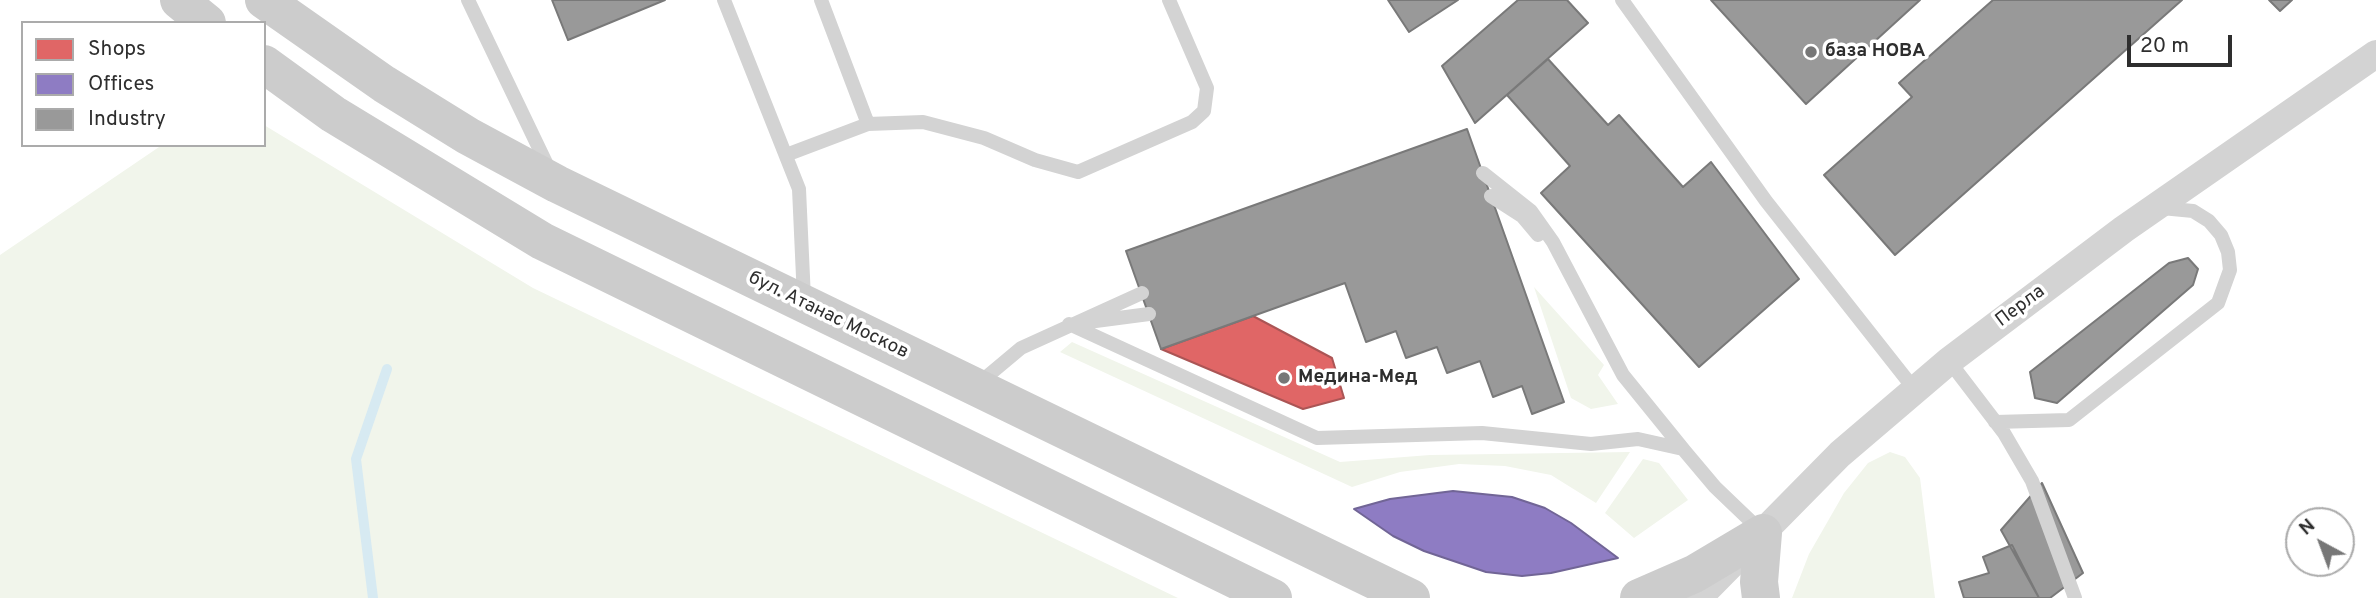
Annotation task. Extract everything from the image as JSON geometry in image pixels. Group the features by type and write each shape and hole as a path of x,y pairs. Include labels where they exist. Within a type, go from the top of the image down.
{"main road":[{"path":"179,0 205,21"},
{"name":"бул. Атанас Москов","path":"264,0 384,84 468,136 556,184 1412,598"},
{"path":"266,65 343,121 542,241 1273,598"},
{"path":"1639,598 1693,574 1763,533"},
{"path":"1761,598 1759,582 1763,533"}],"street":[{"name":"Перла","path":"1698,598 1840,454 1950,361 2149,211 2376,54"},
{"path":"1740,598 1763,533"}],"lane":[{"path":"468,0 556,184"},
{"path":"724,0 799,189 804,305"},
{"path":"821,0 868,124"},
{"path":"786,155 868,124 923,122 984,138 1035,160 1078,172 1192,122 1204,111 1207,88 1169,0"},
{"path":"1622,0 1766,201 1915,390"},
{"path":"1483,173 1531,211 1553,242 1623,375 1715,487 1763,533"},
{"path":"1491,196 1522,216 1575,283"},
{"path":"1995,422 2069,421 2218,303 2230,270 2221,235 2209,221 2193,211 2175,207 2149,211"},
{"path":"974,387 1021,348 1142,293"},
{"path":"1069,324 1149,314"},
{"path":"1069,324 1317,438 1482,433 1591,444 1638,439 1683,449"},
{"path":"1950,361 1995,422 2032,481 2075,598"}],"shaded area":[{"path":"266,126 533,288 1178,598 0,598 0,255 159,147 266,147"},
{"path":"1534,287 1604,365 1598,375 1618,404 1591,409 1571,398"},
{"path":"1072,342 1340,462 1430,455 1630,452 1596,503 1551,475 1505,466 1459,464 1400,472 1352,487 1060,352"},
{"path":"1890,452 1905,457 1920,478 1935,598 1792,598 1809,554 1844,493 1868,463"},
{"path":"1643,459 1659,463 1688,500 1634,538 1605,513"}],"building: Shops":[{"name":"Медина-Мед","path":"1253,316 1332,358 1344,398 1303,409 1161,349"}],"building: Offices":[{"path":"1453,491 1512,497 1545,508 1571,523 1618,558 1551,573 1522,576 1486,572 1424,551 1393,536 1354,509 1390,499"}],"building: Industry":[{"path":"552,0 665,0 568,40"},
{"path":"1388,0 1458,0 1409,32"},
{"path":"1518,0 1567,0 1588,23 1475,123 1442,66"},
{"name":"база НОВА","path":"1711,0 1920,0 1806,104"},
{"path":"1993,0 2182,0 1895,255 1824,175 1912,97 1899,83"},
{"path":"2269,0 2292,0 2280,11"},
{"path":"1548,59 1608,125 1619,115 1683,187 1711,162 1799,279 1699,367 1541,193 1570,166 1507,95"},
{"path":"1467,129 1564,402 1532,414 1522,386 1493,397 1480,361 1447,373 1437,347 1406,358 1396,331 1366,342 1345,283 1161,349 1126,251"},
{"path":"2188,258 2198,269 2193,285 2057,403 2035,398 2030,372 2169,263"},
{"path":"2042,483 2083,573 2050,598 2039,598 2001,530"},
{"path":"2012,545 2039,598 1964,598 1959,582 1989,573 1983,557"}],"waterway":[{"path":"373,598 356,459 387,369"}],"place":[{"name":"база НОВА","path":"1811,52"},
{"name":"Медина-Мед","path":"1284,378"}]}
